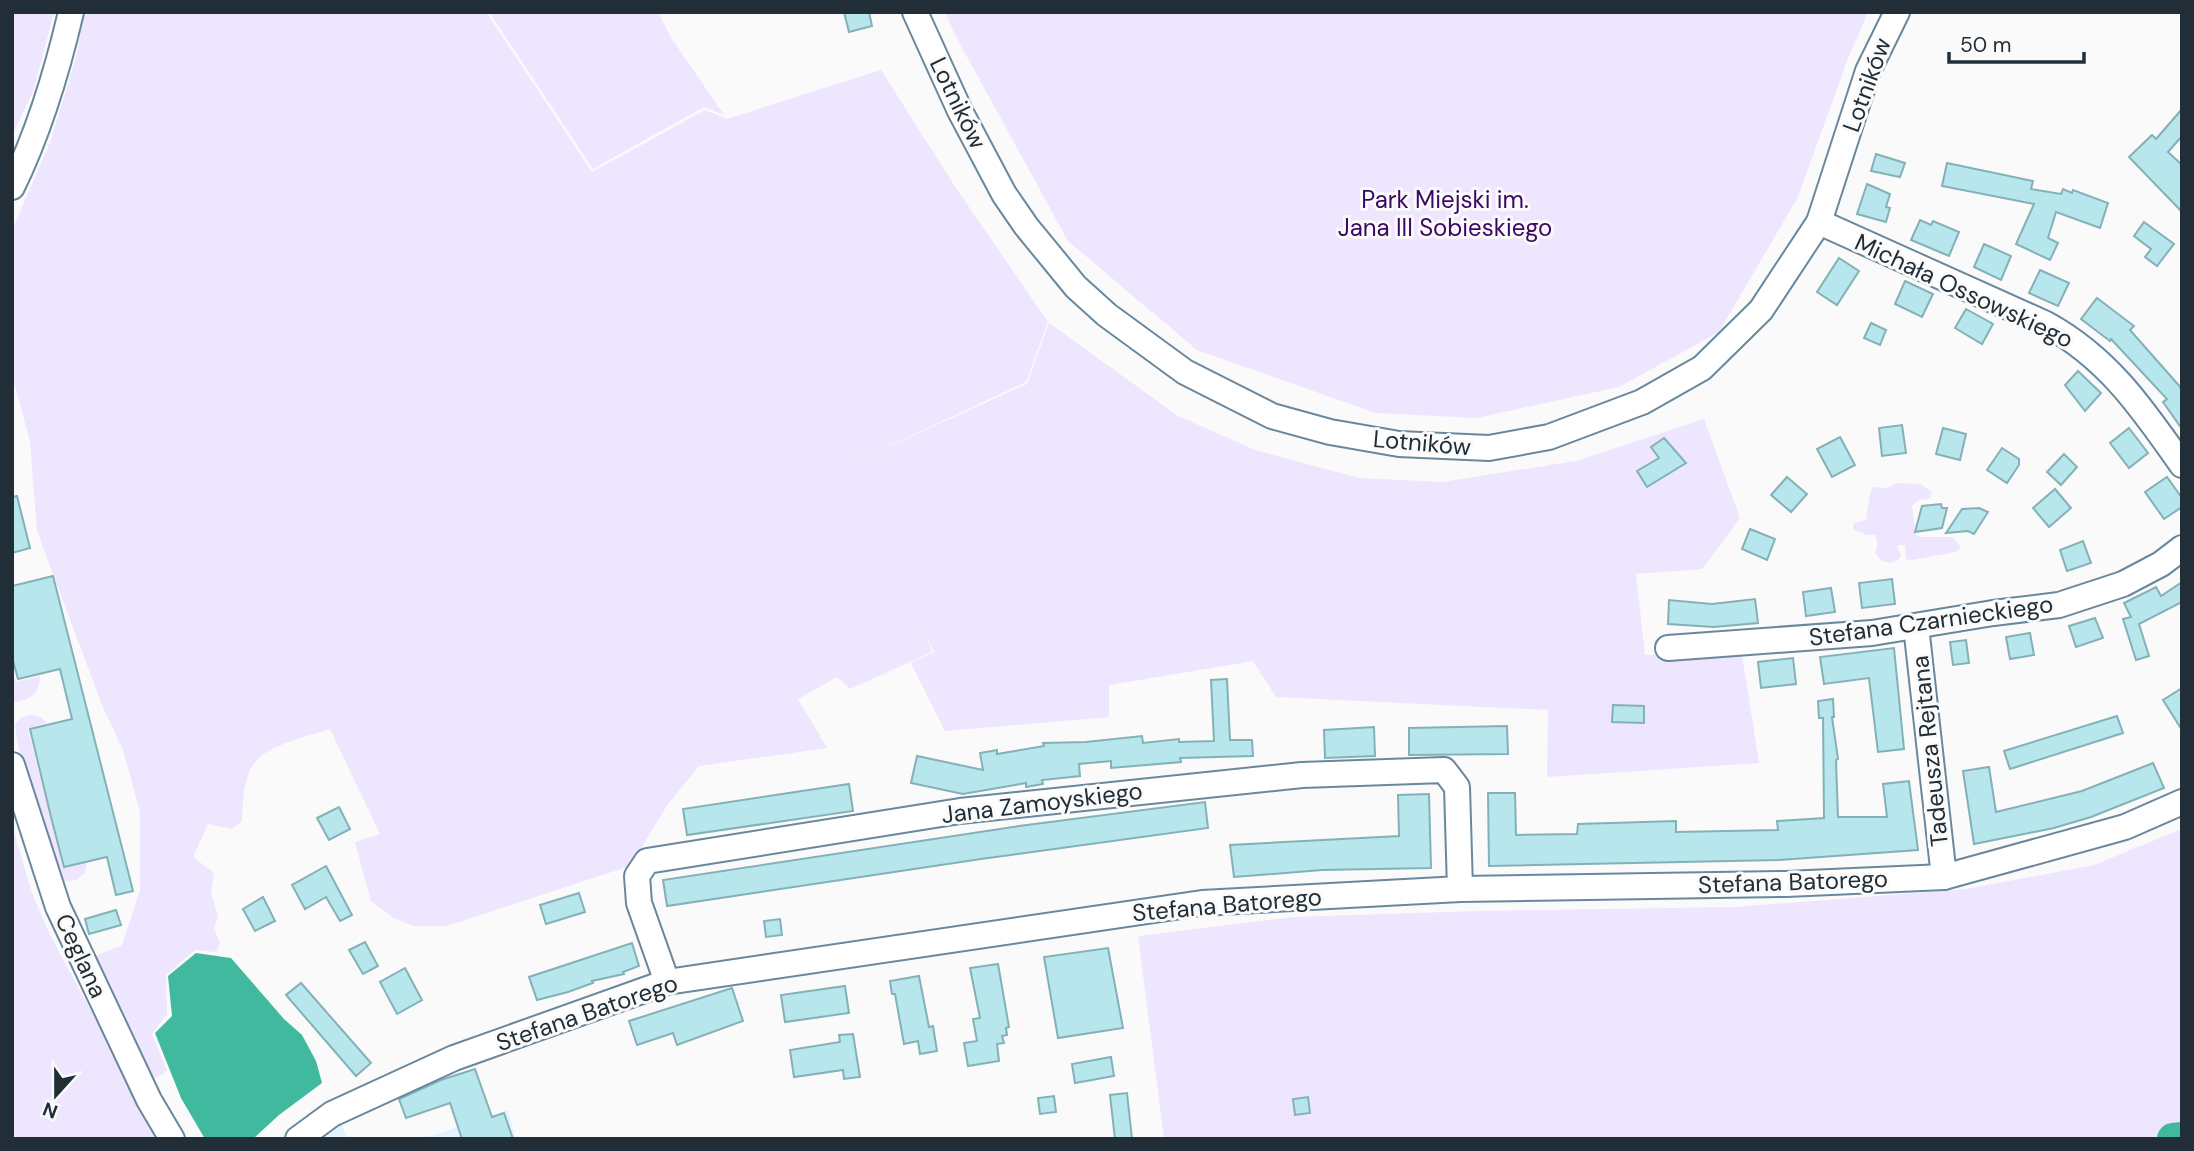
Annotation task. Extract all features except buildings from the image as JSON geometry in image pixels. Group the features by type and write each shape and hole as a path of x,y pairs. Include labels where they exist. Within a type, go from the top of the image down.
{"street":[{"path":"14,184 54,78 71,12"},
{"name":"Lotników","path":"915,12 960,111 1004,194 1026,226 1076,287 1107,315 1185,372 1272,416 1331,432 1399,444 1489,448 1549,437 1642,402 1702,368 1754,318 1786,275 1819,222 1868,71 1897,12"},
{"name":"Michała Ossowskiego","path":"1819,222 2070,337 2092,354 2125,388 2182,465"},
{"name":"Stefana Czarnieckiego","path":"1668,648 1827,637 2072,601 2123,584 2161,564 2182,548"},
{"name":"Tadeusza Rejtana","path":"1916,626 1944,877"},
{"name":"Ceglana","path":"12,765 58,907 149,1100 172,1139"},
{"name":"Jana Zamoyskiego","path":"667,982 639,903 637,876 647,861 960,811 1302,775 1444,770 1457,787 1460,889"},
{"name":"Stefana Batorego","path":"298,1139 332,1114 454,1058 667,982 1202,903 1460,889 1786,884 1944,877 2125,827 2182,802"}],"shaded area":[{"path":"196,953 231,958 284,1019 302,1035 316,1061 322,1083 279,1115 253,1139 205,1139 181,1098 155,1033 172,1016 168,976"},
{"path":"508,1110 516,1139 422,1139"},
{"path":"340,1119 347,1139 314,1139"}],"green space":[{"path":"12,12 54,12 34,89 12,136"},
{"path":"84,12 486,12 592,172 705,110 727,119 881,70 956,188 1048,322 1026,382 846,466 1027,384 1049,323 1178,416 1255,450 1359,478 1442,482 1576,461 1704,419 1740,518 1702,569 1636,574 1645,655 1742,655 1759,763 1547,777 1548,710 1276,697 1253,661 1109,685 1109,717 945,731 911,663 934,652 925,634 932,652 850,689 837,677 798,699 827,748 699,766 668,804 630,866 447,926 413,926 394,918 371,901 355,842 380,834 330,729 290,742 261,756 248,775 242,821 231,829 208,824 193,857 214,873 211,892 218,917 214,928 220,943 216,952 195,950 166,975 167,1014 152,1034 167,1071 148,1083 93,957 122,945 140,890 140,812 123,750 102,705 37,531 30,441 12,376 12,230 51,140 77,54"},
{"path":"489,12 658,12 672,39 724,115 704,107 593,169"},
{"name":"Park Miejski im. Jana III Sobieskiego","path":"945,12 1868,12 1847,61 1798,197 1719,332 1619,387 1476,418 1376,413 1197,350 1068,241"},
{"path":"1897,483 1920,484 1932,492 1929,499 1919,500 1912,506 1916,535 1952,537 1961,547 1956,552 1911,560 1906,559 1905,545 1899,545 1897,547 1901,555 1898,560 1891,563 1882,561 1875,553 1878,544 1875,535 1867,535 1853,529 1854,523 1866,520 1870,493 1874,487 1887,488"},
{"path":"12,667 16,682 40,676 38,688 32,696 12,703"},
{"path":"22,717 41,717 47,723 28,729 63,868 87,862 85,873 76,880 60,882 44,844 15,725"},
{"path":"12,826 32,893 50,935 160,1139 15,1139 12,1134"},
{"path":"2182,829 2182,1139 1164,1139 1138,936 1293,917 1736,907 1966,889 2094,865"}],"waterway":[{"path":"2173,1139 2182,1138"}]}
